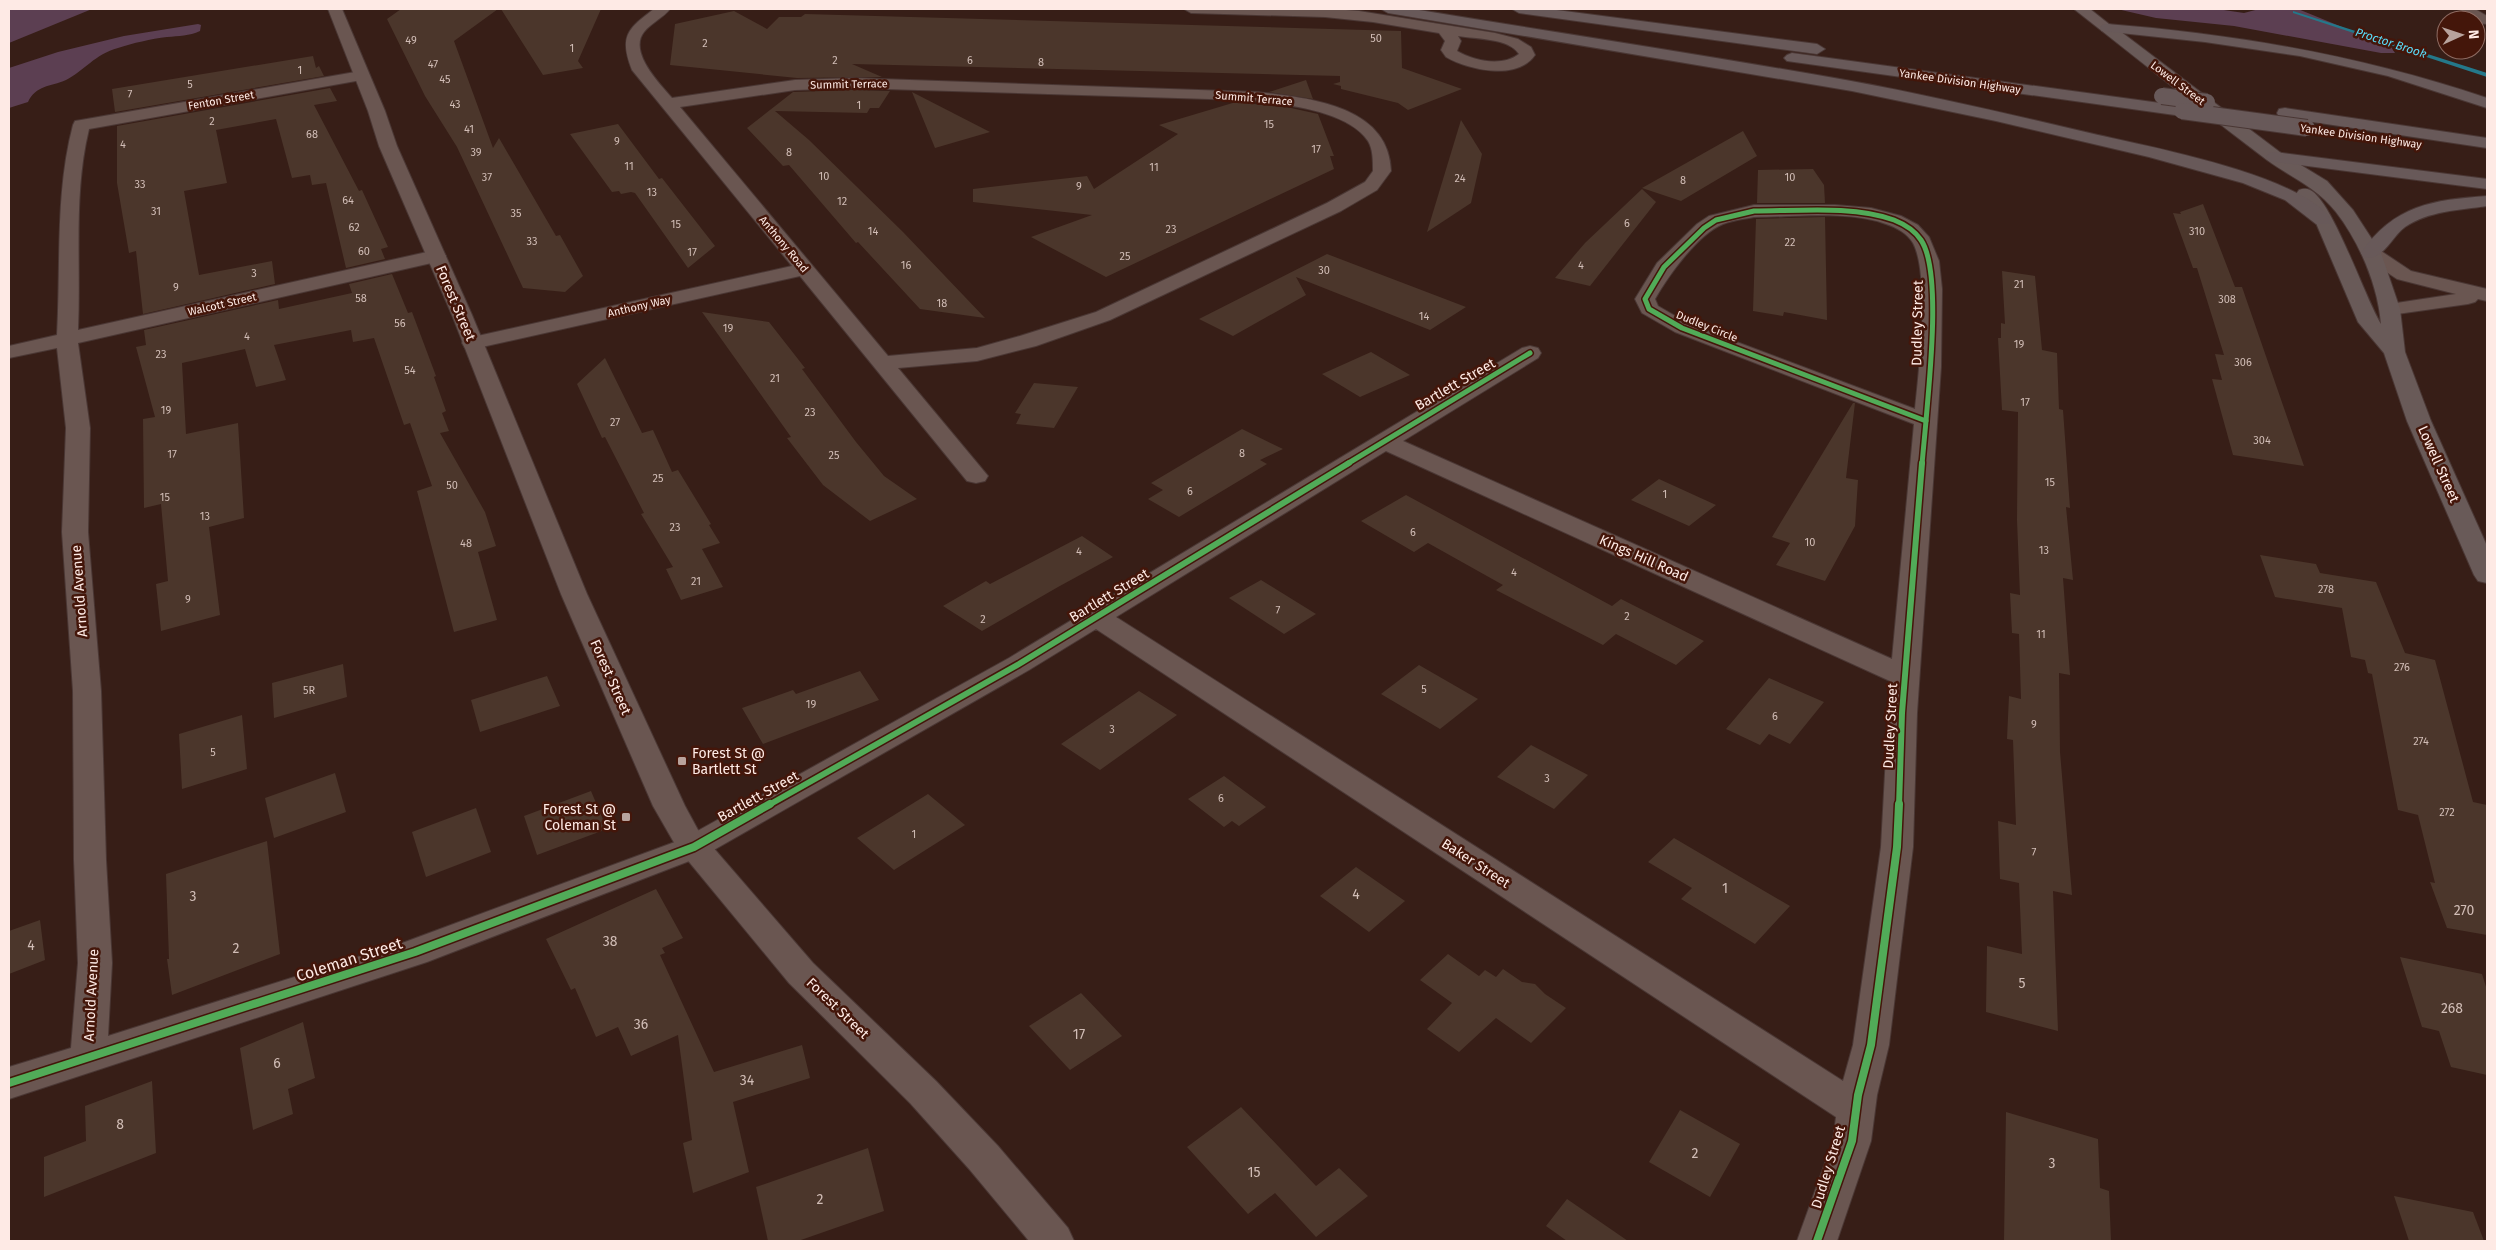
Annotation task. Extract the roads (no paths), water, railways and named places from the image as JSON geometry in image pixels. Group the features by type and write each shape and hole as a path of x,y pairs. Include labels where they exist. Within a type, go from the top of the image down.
{"highway":[{"path":"1388,9 1852,86 1996,116 2153,153 2249,179 2291,196 2323,220"},
{"name":"Yankee Division Highway","path":"1432,9 2307,128 2487,155"},
{"name":"Yankee Division Highway","path":"1519,9 2285,112 2487,143"},
{"path":"2106,28 2197,35 2306,52 2373,66 2487,103"},
{"path":"2136,50 2188,44 2242,42"},
{"path":"2466,95 2487,109"},
{"path":"2285,112 2448,130 2487,127"},
{"path":"2275,157 2487,184"},
{"path":"2371,254 2385,234 2400,222 2422,213 2487,202"}],"main road":[{"name":"Lowell Street","path":"2081,9 2275,157 2322,185 2335,197 2371,254 2390,309 2394,352 2419,421 2487,575"},
{"name":"Lowell Street","path":"2275,157 2318,209 2369,322 2394,352"}],"street":[{"name":"Forest Street","path":"335,9 347,45 381,119 388,146 473,343 574,594 669,806 694,847 801,972 923,1092 984,1158 1054,1241"},
{"name":"Anthony Road","path":"662,9 638,29 632,38 631,46 640,70 976,476"},
{"path":"1191,9 1344,14 1443,29 1514,42 1526,50 1527,55 1523,59 1505,64 1467,62 1451,54 1449,50 1453,41 1450,34 1443,29"},
{"path":"2467,9 2479,19 2487,20"},
{"name":"Fenton Street","path":"81,125 361,76"},
{"name":"Summit Terrace","path":"668,104 795,85 852,82 1242,95 1298,102 1343,116 1373,136 1379,147 1382,171 1371,186 1334,207 1104,316 1036,338 977,354 883,363"},
{"name":"Arnold Avenue","path":"81,125 74,154 70,209 70,277 67,339 78,428 75,532 87,691 90,860 95,963 88,1058"},
{"name":"Dudley Circle","path":"1894,220 1871,214 1789,210 1754,211 1716,220 1694,237 1664,267 1645,299 1649,309 1682,328 1926,421"},
{"name":"Dudley Street","path":"1817,1241 1852,1141 1856,1110 1871,1045 1897,847 1905,676 1926,421 1932,289 1930,260 1922,241 1911,229 1894,220"},
{"path":"2371,254 2404,275 2487,296"},
{"name":"Walcott Street","path":"9,352 436,256"},
{"name":"Anthony Way","path":"473,343 804,269"},
{"path":"2390,309 2450,299 2487,296"},
{"name":"Bartlett Street","path":"694,847 1019,664 1530,353"},
{"name":"Kings Hill Road","path":"1384,441 1905,676"},
{"name":"Baker Street","path":"1097,617 1856,1110"},
{"name":"Coleman Street","path":"9,1083 415,952 694,847"}],"waterway":[{"name":"Proctor Brook","path":"2295,12 2487,75"}],"place":[{"name":"Forest St @ Bartlett St","path":"682,761"},
{"name":"Forest St @ Coleman St","path":"626,817"}]}
